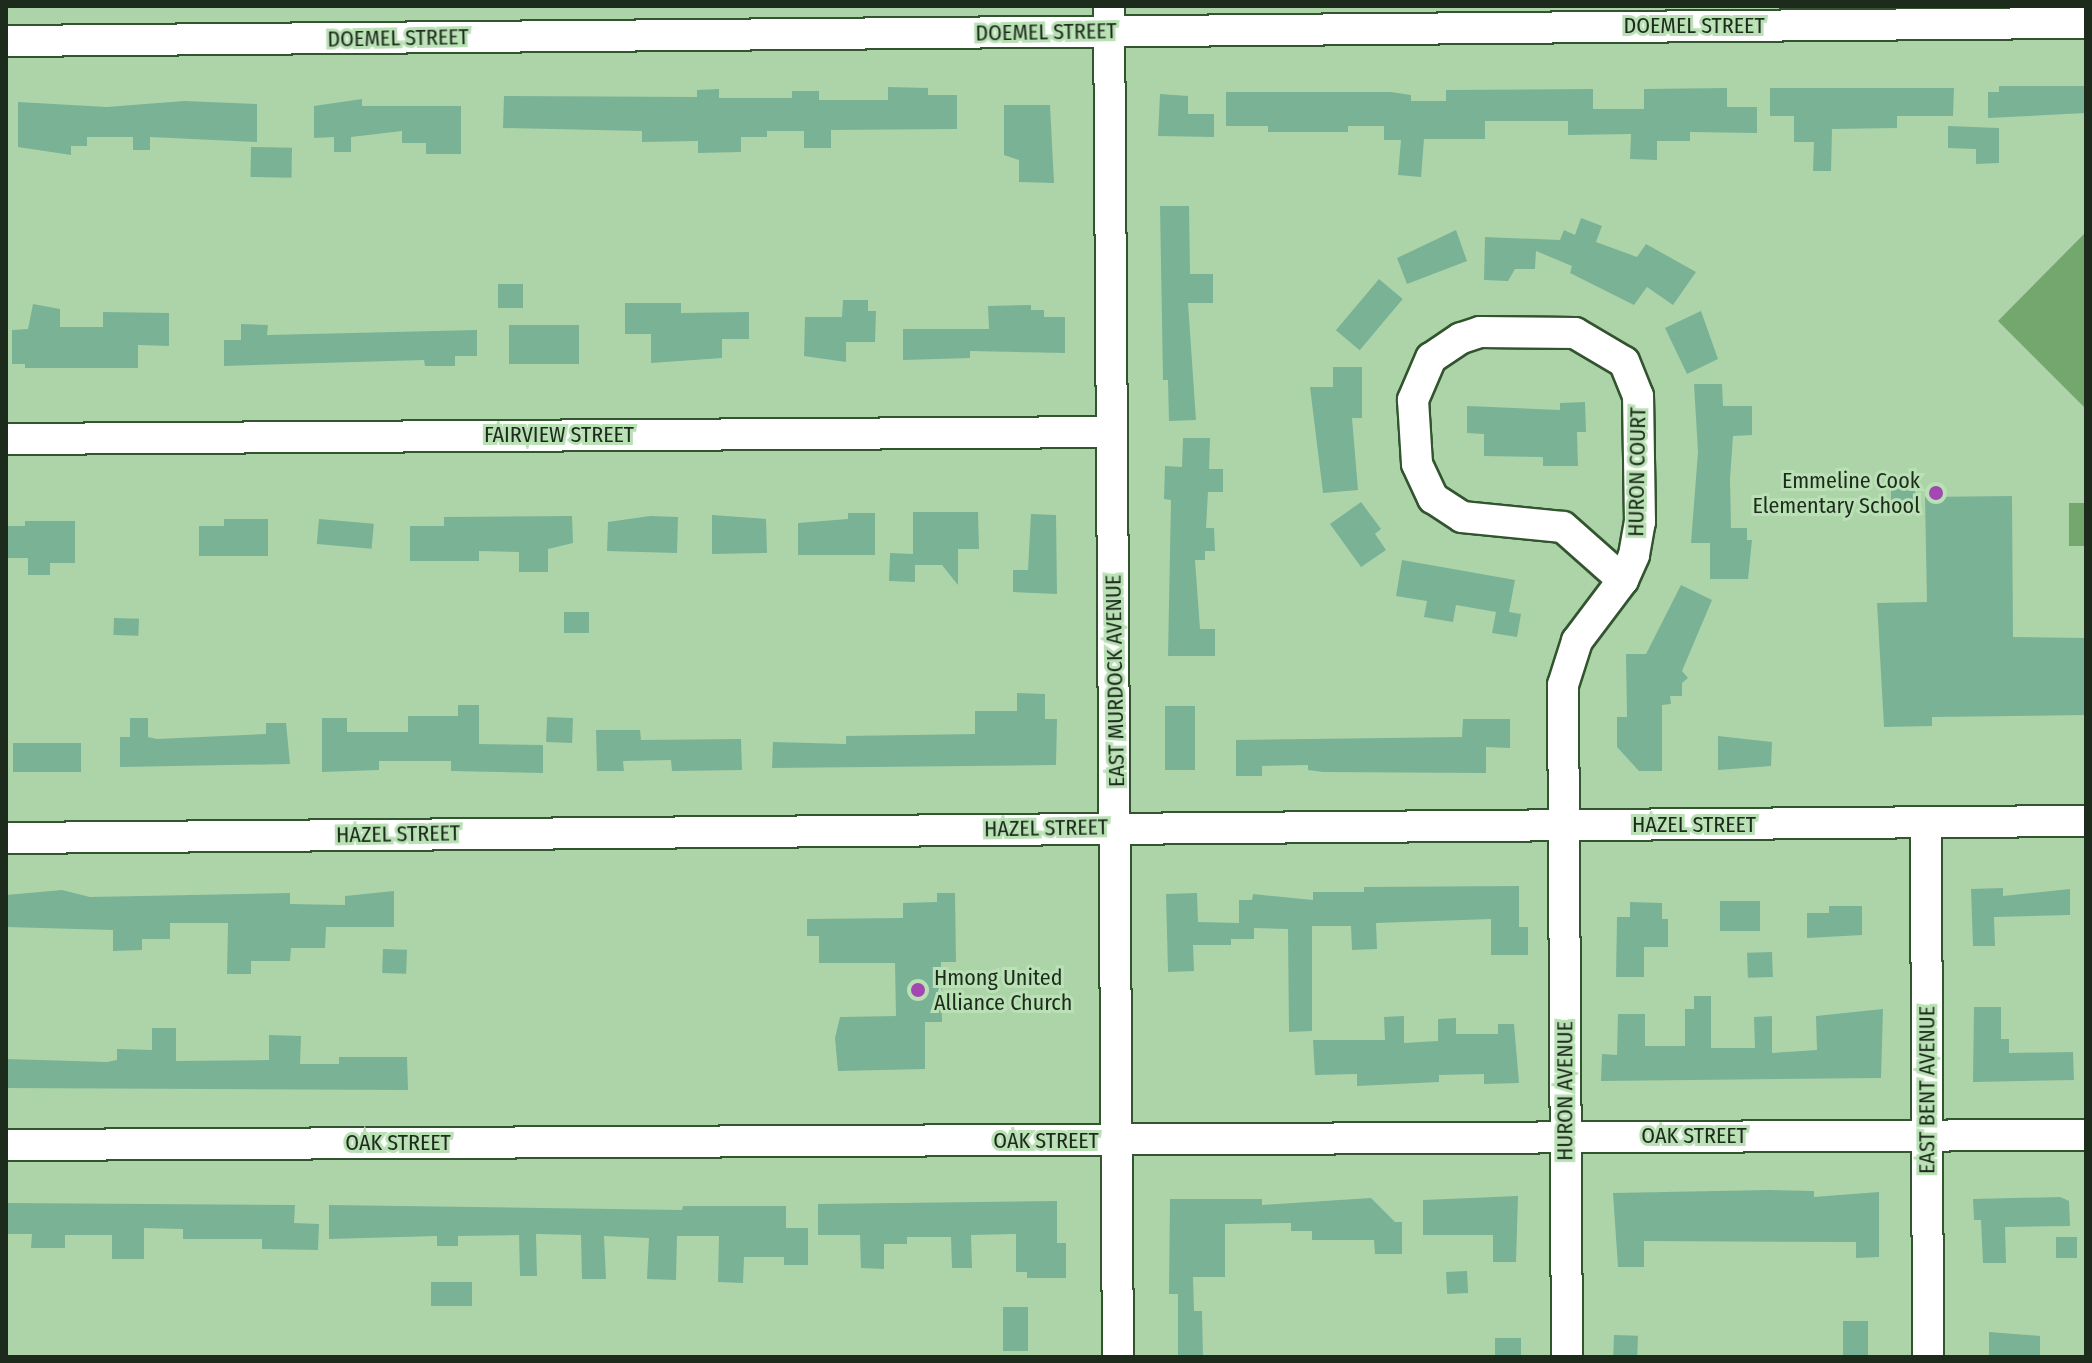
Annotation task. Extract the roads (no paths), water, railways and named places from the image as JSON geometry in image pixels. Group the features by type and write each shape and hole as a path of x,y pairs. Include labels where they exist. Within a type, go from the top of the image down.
{"street":[{"name":"DOEMEL STREET","path":"6,41 1109,18 2086,23"},
{"name":"EAST MURDOCK AVENUE","path":"1109,18 1118,1357"},
{"name":"HURON COURT","path":"1565,824 1566,672 1577,641 1623,580 1640,522 1638,396 1624,362 1595,341 1556,332 1480,332 1461,338 1431,358 1413,400 1417,464 1433,498 1462,517 1563,527 1623,580"},
{"name":"FAIRVIEW STREET","path":"6,439 1112,432"},
{"name":"HAZEL STREET","path":"6,838 2086,821"},
{"name":"EAST BENT AVENUE","path":"1926,823 1928,1357"},
{"name":"HURON AVENUE","path":"1565,824 1567,1357"},
{"name":"OAK STREET","path":"6,1145 2086,1135"}],"place":[{"name":"Emmeline Cook Elementary School","path":"1936,493"},
{"name":"Hmong United Alliance Church","path":"918,990"}]}
